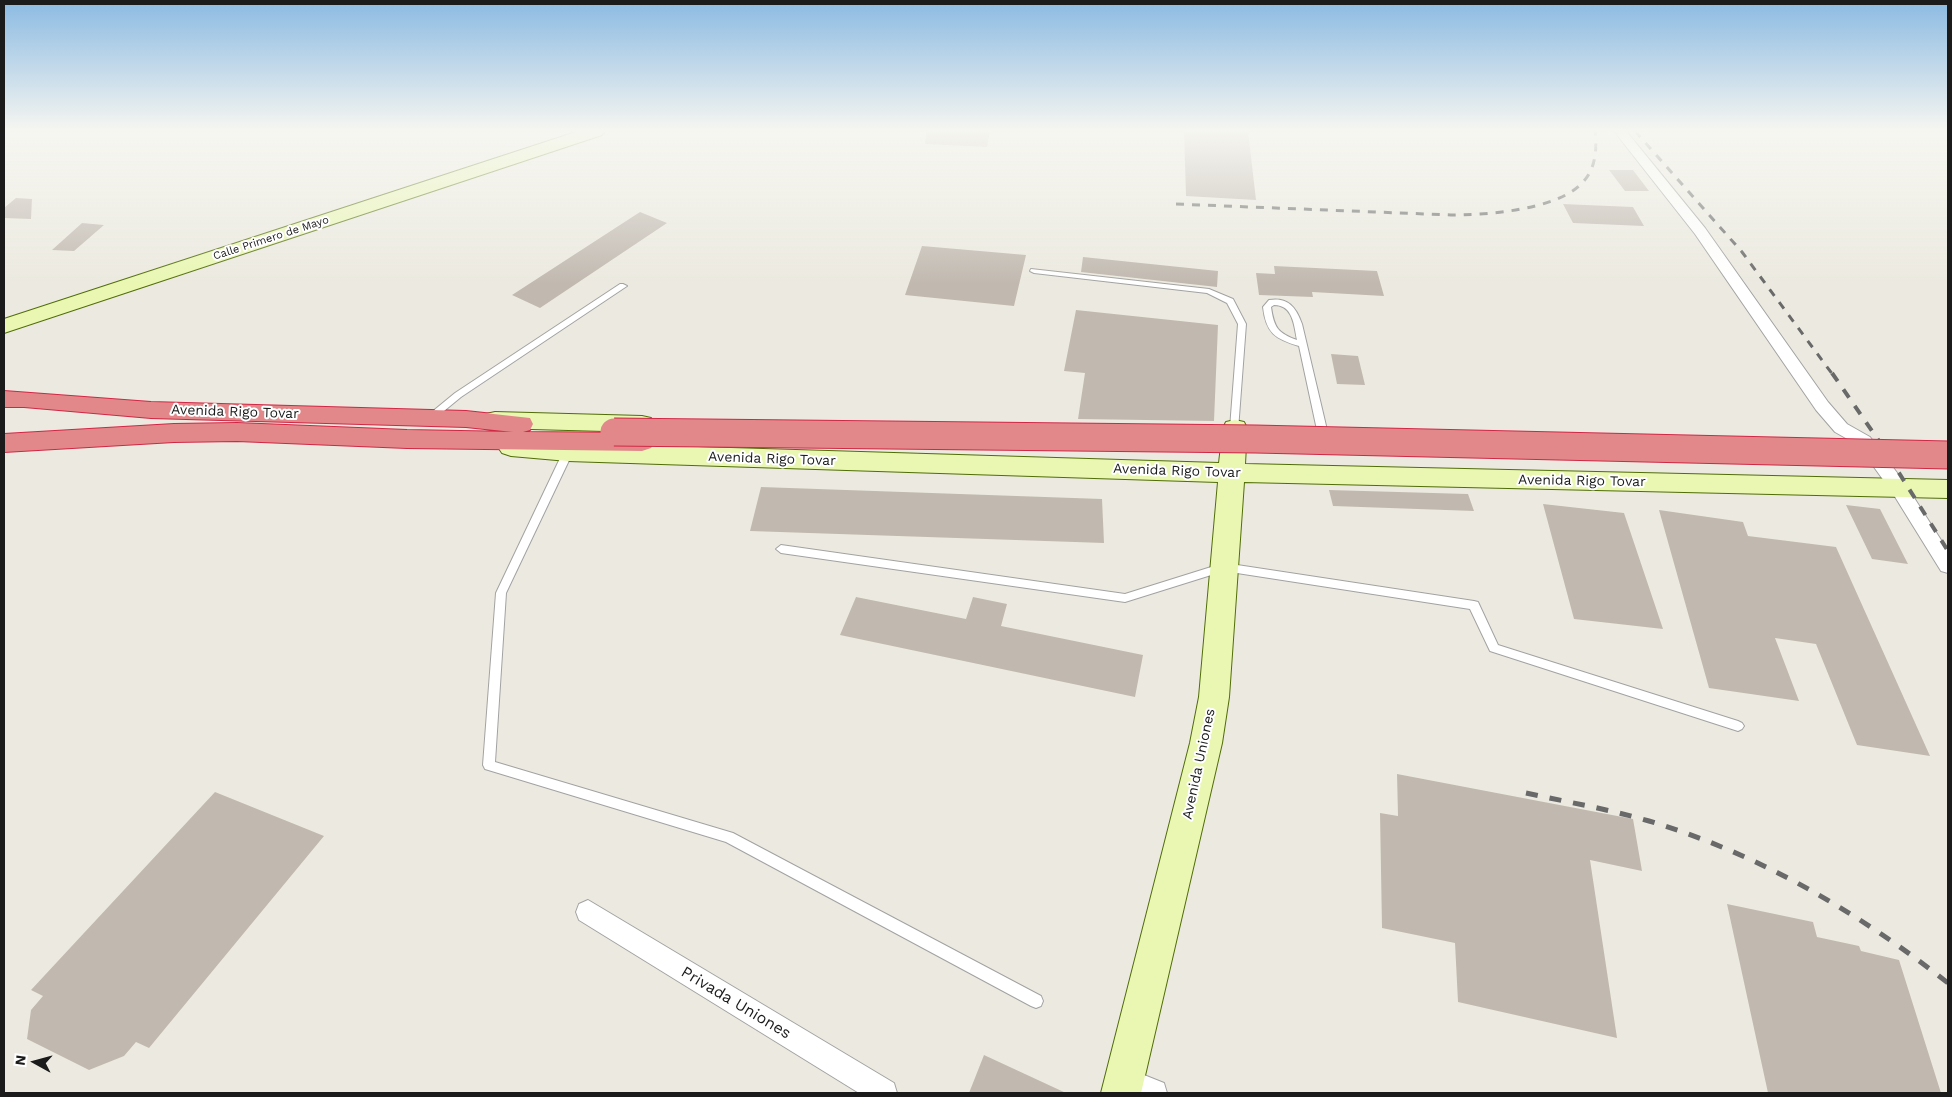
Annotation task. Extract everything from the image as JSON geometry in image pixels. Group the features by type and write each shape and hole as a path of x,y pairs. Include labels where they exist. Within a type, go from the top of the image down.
{"highway":[{"name":"Avenida Rigo Tovar","path":"4,400 24,399 152,410 466,419 614,432 1255,439 1948,455"},
{"name":"Avenida Rigo Tovar","path":"4,443 174,433 237,432 407,439 1256,454 1948,471"}],"street":[{"name":"Calle Primero de Mayo","path":"4,326 438,182"},
{"path":"1663,182 1708,239 1822,406 1841,428 1864,441 1898,487 1948,566"},
{"name":"Avenida Rigo Tovar","path":"466,419 751,425 1235,428 1948,444"},
{"path":"1174,428 1201,434 1211,447 1210,461 1204,467 1188,472"},
{"name":"Avenida Uniones","path":"1123,1087 1206,744 1214,697 1235,428"},
{"name":"Avenida Rigo Tovar","path":"407,439 568,452 1188,472 1948,489"},
{"path":"1784,439 1819,446 1829,452 1842,466 1843,473 1841,479 1816,487"},
{"name":"Privada Uniones","path":"588,912 884,1093"},
{"path":"1123,1087 1154,1093"}],"lane":[{"path":"1034,271 1209,291 1230,301 1242,324 1235,428"},
{"path":"430,418 458,395 623,286"},
{"path":"1302,344 1282,337 1271,328 1267,307 1272,302 1284,302 1292,308 1302,344 1322,430"},
{"path":"568,452 501,593 489,765 730,837 1036,1001"},
{"path":"781,549 1125,598 1224,567 1474,605 1494,648 1738,726"}],"building":[{"path":"1186,182 1254,182 1256,200 1186,196"},
{"path":"1618,182 1642,182 1649,191 1625,191"},
{"path":"16,198 32,199 31,219 4,218 4,208"},
{"path":"1563,204 1633,207 1644,226 1573,223"},
{"path":"640,212 667,223 540,308 512,295"},
{"path":"82,223 104,225 74,251 52,250"},
{"path":"922,246 1026,255 1014,306 905,295"},
{"path":"1083,257 1218,271 1217,287 1081,272"},
{"path":"1274,266 1377,271 1384,296 1312,292 1313,297 1259,295 1256,273 1275,274"},
{"path":"1076,310 1218,325 1214,421 1078,419 1085,373 1064,371"},
{"path":"1331,354 1358,356 1365,385 1337,384"},
{"path":"761,487 1102,499 1104,543 750,531"},
{"path":"1329,490 1468,494 1474,511 1333,506"},
{"path":"1543,504 1624,513 1663,629 1574,619"},
{"path":"1846,505 1880,509 1908,564 1872,559"},
{"path":"1659,510 1743,522 1748,536 1836,547 1930,756 1857,745 1816,644 1775,638 1799,701 1709,688"},
{"path":"856,597 966,619 973,597 1007,604 1001,626 1143,655 1135,697 840,635"},
{"path":"1397,774 1633,819 1642,871 1590,860 1617,1038 1458,1002 1455,943 1382,928 1380,813 1398,816"},
{"path":"215,792 324,836 149,1048 136,1042 124,1056 89,1070 27,1039 31,1010 43,996 31,990"},
{"path":"1727,904 1813,922 1817,937 1859,946 1861,951 1899,960 1941,1093 1768,1093"},
{"path":"984,1055 1066,1093 969,1093"}],"railway":[{"path":"1176,204 1451,215 1483,214 1540,205 1557,199 1583,182"},
{"path":"1680,182 1742,252 1833,375"},
{"path":"1832,373 1879,441 1948,551"},
{"path":"1526,793 1649,821 1729,850 1768,868 1843,909 1879,932 1948,983"}]}
